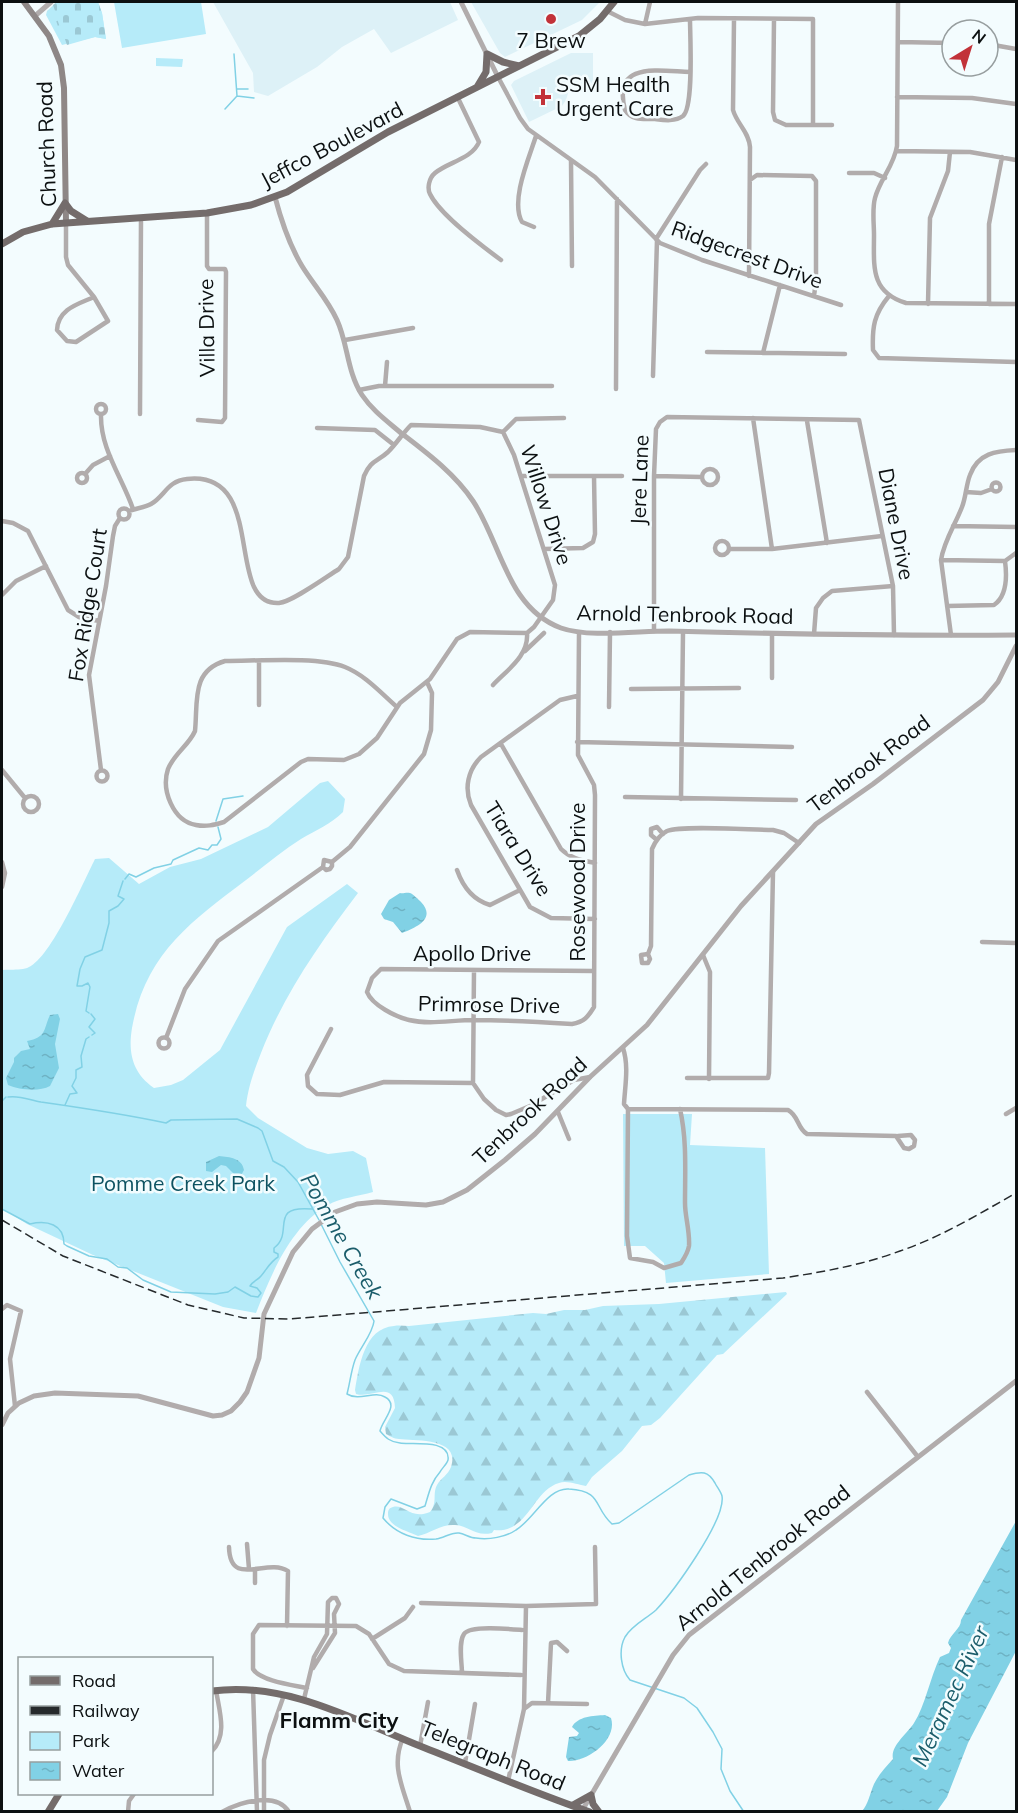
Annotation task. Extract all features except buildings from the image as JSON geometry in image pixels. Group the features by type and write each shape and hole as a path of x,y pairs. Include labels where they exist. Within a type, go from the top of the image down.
{"main road":[{"name":"Church Road","path":"25,2 53,44 62,73 66,223"},
{"name":"Jeffco Boulevard","path":"2,244 23,232 52,224 229,211 275,197 301,185 388,132 579,36 595,23 614,2"},
{"path":"477,87 486,72 487,54 503,62 519,66"},
{"path":"52,224 65,202 73,213 90,222"},
{"name":"Telegraph Road","path":"214,1690 253,1689 304,1699 586,1810"},
{"path":"48,1812 58,1795"},
{"path":"573,1805 591,1795 593,1804 599,1812"}],"street":[{"path":"35,16 51,2"},
{"path":"461,2 498,77"},
{"path":"645,24 650,2"},
{"path":"898,2 896,151 891,166 877,191 874,204 874,266 879,284 889,296 906,303 1017,304"},
{"path":"607,10 625,20 645,24 662,24 690,19 813,19 813,125"},
{"path":"690,19 690,72 688,108 680,118 672,120 634,118 625,110 624,85 626,79 635,72 690,72"},
{"path":"734,19 733,110 748,137 749,276"},
{"path":"774,19 774,116 782,125 832,125"},
{"path":"898,42 940,43"},
{"path":"1000,46 1017,49"},
{"name":"Ridgecrest Drive","path":"498,77 520,118 536,136 595,177 656,239 702,260 841,305"},
{"path":"457,96 479,142 474,150 434,174 428,184 429,193 438,206 501,260"},
{"path":"897,97 972,98 1017,104"},
{"path":"534,226 522,222 518,211 523,175 536,136"},
{"path":"896,151 970,152 1017,160"},
{"path":"928,304 930,218 948,171 950,152"},
{"path":"989,303 989,224 1002,157"},
{"path":"572,161 572,266"},
{"path":"653,376 656,239 706,164"},
{"path":"849,173 874,173 885,178"},
{"path":"749,182 757,175 812,176 816,181 814,296"},
{"name":"Arnold Tenbrook Road","path":"275,197 298,259 332,308 345,340 352,373 359,390 372,408 444,467 466,491 485,522 516,589 527,605 541,618 556,626 579,633 654,631 1017,635"},
{"path":"616,389 617,199"},
{"name":"Villa Drive","path":"198,420 224,421 226,272 225,269 209,269 207,266 207,213"},
{"path":"140,414 141,218"},
{"path":"66,223 68,265 94,297 108,321 76,342 67,341 57,330 64,312 94,297"},
{"path":"763,353 780,285"},
{"path":"889,296 874,320 872,348 876,356 884,359 1017,362"},
{"path":"345,340 413,328"},
{"path":"707,352 845,354"},
{"path":"385,386 387,362"},
{"path":"359,390 385,386 552,386"},
{"path":"101,414 101,426 110,456 116,474 127,492 131,510"},
{"name":"Jere Lane","path":"654,631 654,476 656,429 660,422 667,417 807,421 858,420"},
{"path":"503,432 516,419 564,418"},
{"path":"753,418 772,549"},
{"name":"Diane Drive","path":"858,420 893,586 894,635"},
{"path":"807,421 827,543"},
{"name":"Willow Drive","path":"403,434 411,425 420,424 480,427 503,432 521,476 556,590 553,600 541,618 527,633"},
{"path":"316,428 375,430 394,445"},
{"name":"Fox Ridge Court","path":"101,770 89,675 113,536 120,518 128,518 131,510 150,504 175,483 184,479 200,479 218,486 234,503 249,575 257,593 271,602 286,601 339,569 345,562 348,557 364,476 371,463 385,454 403,434"},
{"path":"951,635 941,560 943,548 963,505 970,474 983,456 997,451 1017,450"},
{"path":"85,474 93,465 110,456"},
{"path":"521,476 621,476"},
{"path":"544,549 583,548 593,542 595,534 594,476"},
{"path":"654,476 702,477"},
{"path":"966,492 981,493 992,489"},
{"path":"2,521 13,523 28,531 68,610 79,617 99,621"},
{"path":"953,526 1017,527"},
{"path":"729,549 772,549 882,536"},
{"path":"941,560 1005,561 1017,553"},
{"path":"947,606 994,605 999,602 1005,586 1005,561"},
{"path":"2,595 16,581 46,566"},
{"path":"814,634 816,608 832,591 893,586"},
{"path":"609,707 610,632"},
{"path":"681,799 683,632"},
{"path":"397,707 358,674 345,667 308,661 225,661 213,664 200,678 195,731 192,739 172,761 168,770 167,792 170,803 185,821 194,825 210,826 224,822 301,762 308,759 342,760 354,757 377,738 397,707 427,682 449,648 465,634 527,633 524,653"},
{"path":"493,684 544,633"},
{"name":"Rosewood Drive","path":"579,633 577,742 578,755 594,785 595,863 594,1007 581,1023"},
{"path":"772,634 772,678"},
{"path":"1008,635 1014,640 1016,647"},
{"name":"Tenbrook Road","path":"15,1406 34,1396 60,1393 138,1396 209,1415 218,1416 228,1413 240,1402 250,1386 259,1358 264,1314 290,1257 300,1242 322,1220 357,1204 386,1202 433,1204 450,1200 467,1190 505,1160 558,1112 590,1077 654,1017 741,906 822,818 873,784 983,700 996,686 1016,647"},
{"path":"258,661 259,705"},
{"path":"166,1038 184,989 218,941 323,867 324,860 332,862 349,849 424,754 431,730 432,693 427,682"},
{"path":"632,689 739,688"},
{"name":"Tiara Drive","path":"578,696 560,700 484,755 474,765 469,775 467,795 530,907 551,918 595,919"},
{"path":"577,742 792,747"},
{"path":"501,744 561,849 575,859 595,863"},
{"path":"2,770 26,798"},
{"path":"625,797 796,800"},
{"path":"657,840 651,835 651,829 657,827 663,834"},
{"path":"648,954 651,946 651,854 657,840 663,834 678,829 773,830 786,834 799,843"},
{"path":"2,862 5,873 2,887"},
{"path":"457,870 469,892 490,905 520,890"},
{"path":"687,1078 768,1078 773,872"},
{"path":"982,942 1017,943"},
{"path":"704,955 710,972 709,1079"},
{"name":"Apollo Drive","path":"367,995 368,985 381,969 594,971"},
{"path":"474,970 473,1083 484,1099 496,1110 506,1115 530,1106 574,1080 590,1077"},
{"name":"Primrose Drive","path":"367,995 406,1020 581,1023"},
{"path":"331,1029 307,1075 308,1086 316,1094 340,1095 384,1082 473,1083"},
{"path":"623,1048 626,1067 624,1104 628,1109 627,1236 630,1258 653,1262 664,1268 681,1263 689,1248 685,1203 687,1174 685,1143 680,1109"},
{"path":"1006,1114 1017,1108"},
{"path":"628,1109 788,1110 796,1116 801,1130 807,1134 898,1136"},
{"path":"558,1112 569,1138"},
{"path":"2,1309 7,1305 21,1311 10,1359 15,1406 2,1424"},
{"name":"Arnold Tenbrook Road","path":"586,1810 591,1795 669,1661 681,1643 695,1629 1017,1381"},
{"path":"867,1392 918,1457"},
{"path":"247,1544 250,1569 255,1583"},
{"path":"229,1547 229,1558 232,1565 250,1569 277,1568 288,1571 287,1626"},
{"path":"421,1603 526,1606 596,1604 595,1547"},
{"path":"304,1699 317,1649 327,1634 328,1602 334,1598 338,1599 339,1604 334,1614 335,1633 313,1668"},
{"path":"508,1781 524,1708 526,1606"},
{"path":"372,1640 405,1618 413,1607"},
{"path":"307,1688 262,1677 255,1673 253,1634 259,1625 334,1625 361,1628 389,1664 404,1671 521,1675"},
{"path":"462,1673 463,1641 467,1631 522,1630"},
{"path":"548,1703 551,1643 557,1642 567,1651"},
{"path":"253,1689 257,1812"},
{"path":"213,1750 219,1742 221,1732 214,1690"},
{"path":"264,1812 262,1769 266,1748 284,1694"},
{"path":"420,1746 428,1702"},
{"path":"524,1708 532,1703 587,1704"},
{"path":"465,1763 475,1704"},
{"path":"403,1738 396,1762 410,1812"},
{"path":"128,1812 129,1801 133,1795"},
{"path":"222,1812 232,1806 256,1801 280,1802 289,1812"}],"shaded area":[{"path":"213,2 450,2 458,20 391,53 374,29 342,47 317,67 268,96 254,92 253,73"},
{"path":"471,2 600,2 582,20 505,57 500,53"},
{"path":"571,53 593,53 593,86 584,92 569,90 562,106 529,122 511,85 514,81"}],"green space":[{"path":"57,2 98,2 106,39 95,37 62,45 46,15 47,11"},
{"path":"57,2 98,2 106,39 95,37 67,45 53,5"},
{"path":"114,2 201,2 206,34 122,48"},
{"path":"156,58 183,59 182,67 156,66"},
{"name":"Pomme Creek Park","path":"328,781 345,799 343,812 287,848 206,911 173,942 159,960 138,1002 132,1028 131,1054 136,1069 154,1088 183,1080 220,1050 287,927 347,884 358,893 317,950 281,1010 256,1066 246,1106 258,1118 307,1148 328,1154 353,1151 366,1158 373,1192 328,1205 303,1226 283,1253 256,1313 223,1307 93,1255 27,1224 2,1208 2,970 26,968 38,960 66,918 95,859 109,858 139,884 170,867 201,859 268,827 320,783"},
{"path":"623,1114 692,1114 690,1145 765,1148 769,1274 666,1283 664,1263 645,1246 624,1246"},
{"path":"786,1292 787,1294 723,1354 717,1355 660,1418 651,1425 642,1426 622,1451 592,1477 586,1486 565,1482 550,1487 515,1525 494,1530 492,1533 481,1534 460,1526 450,1525 418,1536 391,1522 388,1514 393,1507 417,1514 430,1512 434,1505 437,1485 450,1470 452,1457 443,1445 434,1442 397,1439 386,1434 385,1427 395,1408 391,1394 381,1392 356,1394 361,1360 365,1350 376,1334 384,1328 533,1313 546,1314 603,1306 659,1304"}],"water":[{"path":"400,893 413,895 421,902 427,913 422,922 402,933 393,922 384,919 381,914 389,900"},
{"path":"58,1014 60,1019 55,1044 59,1068 50,1086 29,1090 8,1085 6,1078 14,1058 21,1051 30,1049 27,1041 41,1035 50,1015"},
{"path":"219,1156 241,1163 244,1170 238,1181 235,1181 234,1174 226,1166 221,1165 212,1172 206,1171 206,1162"},
{"name":"Meramec River","path":"1016,1521 1016,1651 968,1743 947,1797 937,1811 862,1811 876,1780 893,1759 896,1745 918,1716 940,1657 949,1653 951,1648 949,1640 959,1626"},
{"path":"605,1715 611,1718 612,1726 605,1742 592,1754 568,1761 566,1757 569,1737 577,1736 579,1733 572,1727 575,1723 586,1717"}],"waterway":[{"path":"225,109 237,96 234,54"},
{"path":"237,89 248,89"},
{"path":"237,96 254,98"},
{"path":"216,821 223,799 243,796"},
{"path":"125,879 129,874 136,877 154,868 171,864 173,860 199,848 208,850 212,845 217,845 221,839 218,827"},
{"path":"89,1013 86,1011 90,987 88,983 77,986 80,969 85,957 102,950 109,923 109,911 124,899 118,896 123,881"},
{"path":"91,1014 95,1019 89,1027 95,1033 92,1035"},
{"path":"65,1105 70,1094 77,1093 72,1086 76,1078 76,1070 82,1067 81,1056 86,1039 89,1037"},
{"name":"Pomme Creek","path":"2,1101 6,1097"},
{"name":"Pomme Creek","path":"8,1097 20,1097 166,1123 171,1120 237,1119 262,1131 273,1161 284,1167 298,1182 319,1220"},
{"path":"2,1209 30,1224 53,1225 61,1232 64,1244 67,1246 89,1256 107,1259 118,1267 127,1268 143,1280 171,1292 215,1294 228,1292 235,1287 251,1296 258,1297 261,1293 257,1288 250,1286 278,1257 274,1248 280,1242 286,1216 290,1211 312,1209"},
{"name":"Pomme Creek","path":"321,1224 374,1321 352,1368 347,1394 357,1397 381,1395 389,1400 391,1408 380,1431 388,1439 400,1443 437,1445 447,1453 448,1460 432,1484 425,1506 417,1509 391,1499 385,1507 383,1518 400,1532 421,1539 436,1539 456,1533 474,1538 497,1537 523,1525 554,1493 569,1489 580,1490 593,1496 606,1518 612,1524 619,1523 689,1475 704,1473 710,1476 722,1496 716,1521 697,1555 664,1601 631,1629 625,1637 622,1660 624,1671 630,1680 684,1698 697,1708 722,1749 721,1769 730,1791 744,1812"}],"railway":[{"path":"2,1220 63,1256 188,1305 244,1318 290,1319 783,1278 842,1268 886,1256 930,1239 960,1225 1016,1193"}],"place":[{"name":"7 Brew","path":"551,19"},
{"name":"SSM Health Urgent Care","path":"543,97"}],"district":[{"name":"Flamm City","path":"339,1720"}]}
